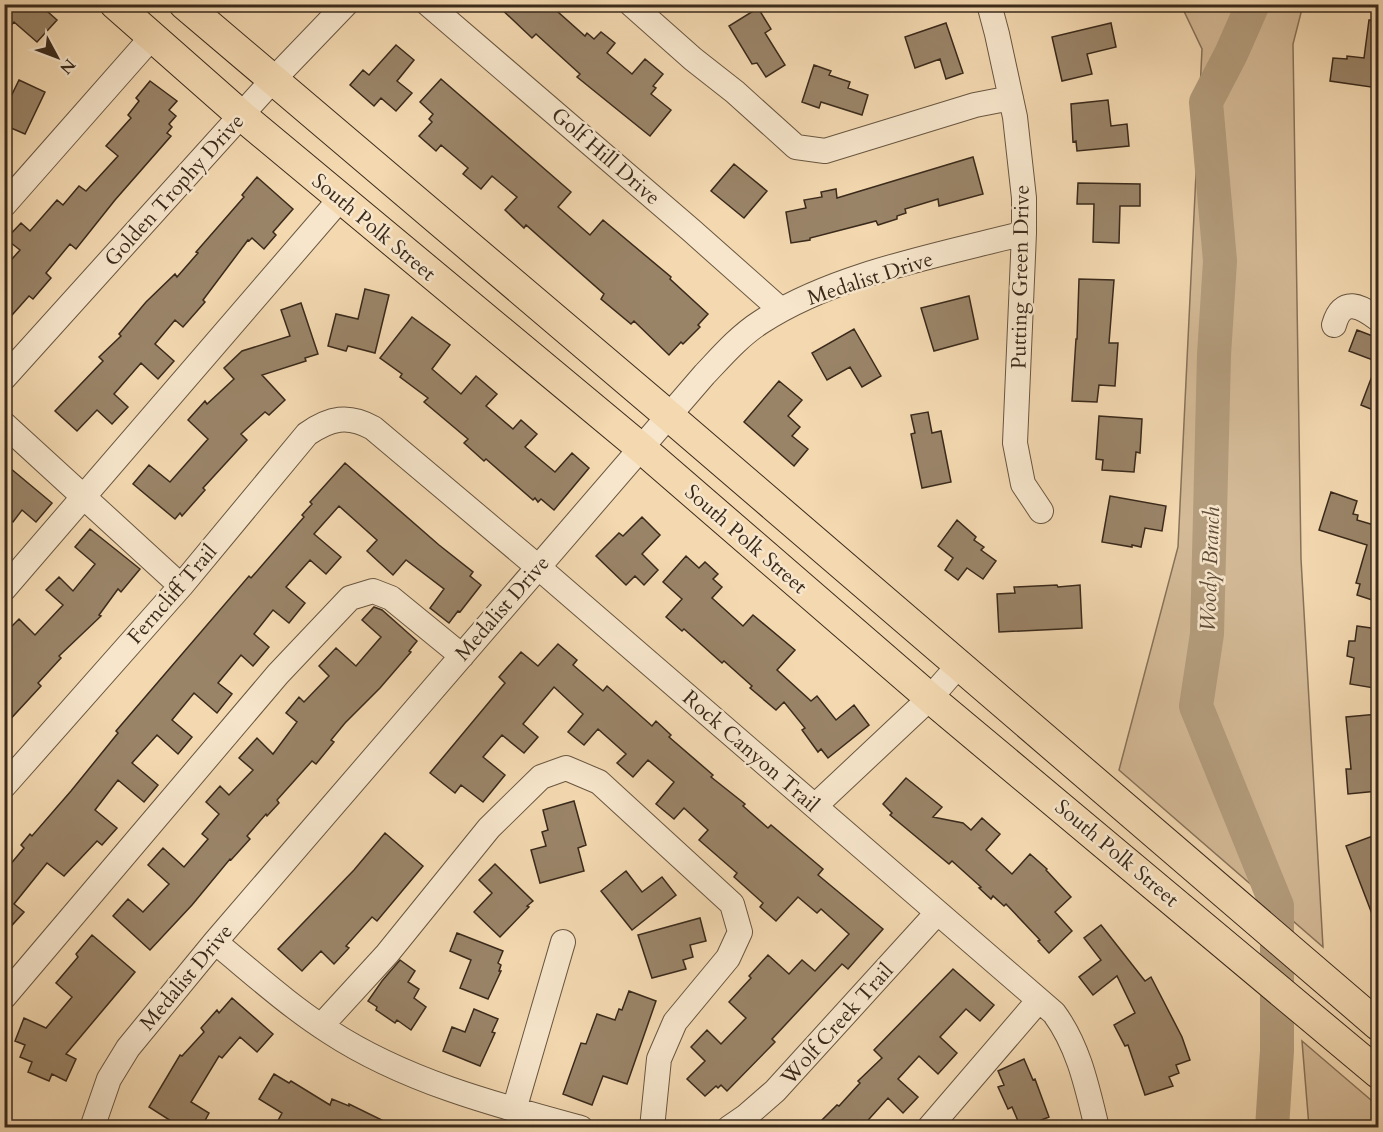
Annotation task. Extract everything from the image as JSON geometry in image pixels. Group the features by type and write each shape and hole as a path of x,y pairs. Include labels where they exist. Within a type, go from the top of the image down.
{"main road":[{"name":"South Polk Street","path":"115,4 242,116 641,448 930,698 1378,1073"},
{"name":"South Polk Street","path":"184,4 669,416 1378,1025"}],"street":[{"name":"Golden Trophy Drive","path":"4,378 272,81 346,4"},
{"name":"Golf Hill Drive","path":"429,4 781,310"},
{"path":"631,4 796,147 825,151 975,105 1011,99"},
{"name":"Putting Green Drive","path":"988,4 1011,99 1024,198 1015,442 1023,484 1041,511"},
{"path":"4,205 152,37"},
{"path":"4,589 341,198"},
{"name":"Medalist Drive","path":"92,1128 109,1079 128,1048 215,942 704,375 731,347 759,323 810,295 842,283 1024,233"},
{"path":"1334,325 1336,315 1347,307 1360,306 1378,319"},
{"name":"Rock Canyon Trail","path":"348,418 361,421 373,428 538,567 1054,1013 1073,1044 1085,1076 1097,1128"},
{"name":"Ferncliff Trail","path":"4,786 181,586 307,434 318,426 348,418"},
{"path":"4,424 181,586"},
{"path":"4,997 278,674 350,598 373,591 391,598 462,656"},
{"path":"815,806 930,698 959,665"},
{"path":"321,1026 387,954 489,828 541,777 566,768 599,782 732,903 740,932 728,958 675,1022 658,1059 652,1128"},
{"name":"Wolf Creek Trail","path":"729,1128 775,1091 938,913"},
{"path":"215,942 294,1007 321,1026 380,1060 414,1075 514,1110 581,1128"},
{"path":"514,1110 562,942"},
{"path":"929,1128 1039,1000"}],"shaded area":[{"path":"1181,5 1303,5 1293,44 1301,559 1323,947 1119,770 1178,547 1202,49"},
{"path":"1302,1041 1378,1106 1378,1127 1309,1127"}],"building":[{"path":"4,4 39,4 57,20 37,42 14,22 4,33"},
{"path":"496,4 549,4 585,36 587,33 594,39 601,32 615,43 607,53 632,74 645,59 663,74 653,86 656,88 651,94 671,110 650,136 577,77 580,74 536,34 532,38"},
{"path":"758,8 771,29 765,33 785,65 766,77 757,63 752,64 729,26"},
{"path":"1369,20 1378,20 1378,88 1330,81 1333,58 1347,59 1347,56 1364,58"},
{"path":"946,23 963,73 946,79 940,59 915,68 905,37"},
{"path":"1111,23 1116,47 1087,54 1092,74 1062,81 1052,37"},
{"path":"396,45 414,60 397,81 412,93 396,111 381,98 374,106 350,85 363,70 369,75"},
{"path":"814,65 831,71 829,75 850,82 848,88 868,95 862,115 821,102 819,108 802,102"},
{"path":"441,79 571,192 558,207 590,235 603,220 671,277 670,279 708,314 698,325 700,327 683,344 681,342 669,355 634,321 631,324 601,299 604,294 526,225 524,228 505,210 517,197 492,176 481,189 463,174 468,168 441,145 436,151 419,136 432,122 429,119 433,114 420,102"},
{"path":"19,80 45,92 25,134 4,125 4,111"},
{"path":"150,81 177,101 169,110 176,116 169,124 172,127 167,133 171,136 76,249 70,244 46,273 51,278 33,299 29,296 4,324 4,268 20,250 6,239 21,223 30,231 57,200 63,205 79,186 86,191 118,156 106,146 131,118 128,115 139,101 136,98"},
{"path":"1108,100 1111,126 1127,124 1129,146 1077,151 1076,141 1073,142 1071,104"},
{"path":"973,157 983,194 939,206 938,199 905,209 906,213 897,216 897,219 878,225 876,221 810,238 810,240 791,243 786,212 806,208 804,200 822,197 821,192 836,189 837,198"},
{"path":"734,164 767,191 744,218 711,191"},
{"path":"257,177 293,209 273,232 276,235 264,249 252,238 248,240 203,300 205,302 183,327 175,320 155,344 174,361 158,379 141,363 114,394 128,407 112,424 97,410 77,431 55,411 103,361 99,357 121,336 119,334 146,302 175,274 177,277 198,253 196,252 244,197 242,195"},
{"path":"1078,183 1140,184 1140,206 1120,206 1119,243 1093,242 1094,204 1077,204"},
{"path":"1079,279 1114,280 1109,343 1118,343 1115,386 1099,385 1097,402 1072,401"},
{"path":"365,289 389,295 375,353 348,346 346,351 328,346 336,314 358,319"},
{"path":"969,296 978,339 934,351 921,308"},
{"path":"301,303 318,354 305,358 306,361 262,375 285,400 269,415 265,412 241,434 247,440 203,488 205,490 182,516 180,513 175,519 133,484 149,465 170,482 208,439 188,420 205,401 207,404 234,379 224,368 242,351 290,336 281,310"},
{"path":"412,317 450,345 432,369 461,394 476,376 497,394 486,406 513,429 521,420 537,434 525,447 555,472 572,453 589,468 554,510 541,499 538,502 535,498 533,500 486,459 484,461 464,443 468,439 424,402 428,398 380,358"},
{"path":"854,329 881,376 862,387 850,367 827,380 812,353"},
{"path":"1357,330 1378,338 1378,362 1349,351"},
{"path":"1378,363 1378,412 1361,405"},
{"path":"779,381 802,400 788,416 800,427 792,436 808,449 794,466 744,422"},
{"path":"928,412 932,433 941,431 951,482 922,488 911,434 915,433 911,415"},
{"path":"1099,416 1142,419 1140,453 1136,452 1134,472 1102,470 1103,460 1096,459"},
{"path":"4,463 52,503 36,522 22,510 13,522 4,515"},
{"path":"345,463 473,572 470,576 481,585 449,623 430,608 444,589 406,560 393,575 367,551 377,540 339,506 314,534 341,557 326,574 310,560 286,587 305,603 289,623 273,610 254,634 269,647 253,666 241,655 218,683 232,694 217,713 194,693 172,720 192,737 178,754 157,735 132,763 158,785 144,802 118,780 95,810 117,828 102,845 97,841 64,876 47,863 14,904 24,912 4,934 4,872 24,848 21,845 30,834 32,836 71,791 118,733 116,731 249,576 251,578 304,517 302,515 312,504 310,502"},
{"path":"1331,492 1357,501 1353,514 1358,515 1357,520 1374,525 1375,521 1378,521 1378,602 1357,595 1360,584 1356,583 1367,545 1319,530"},
{"path":"1110,496 1166,506 1162,531 1145,528 1141,547 1102,542"},
{"path":"642,517 660,535 642,554 658,570 644,585 635,576 626,585 596,556 619,533 623,536"},
{"path":"957,520 976,537 974,540 984,547 981,550 996,561 983,579 967,568 958,580 945,570 953,558 938,546"},
{"path":"90,529 140,569 121,592 118,589 99,615 101,616 59,656 61,658 38,683 41,686 4,726 4,634 19,619 35,635 63,605 46,590 59,577 73,591 95,564 75,547"},
{"path":"686,556 699,568 705,562 718,574 713,579 722,587 712,598 743,626 753,615 795,650 777,670 811,701 817,696 836,720 854,705 869,725 828,758 821,749 818,752 802,730 805,728 784,702 776,710 750,688 752,686 724,661 722,663 684,629 682,631 666,617 682,599 663,582"},
{"path":"1057,585 1058,587 1080,585 1082,628 999,632 997,594 1015,593 1014,587"},
{"path":"374,607 382,610 417,641 409,651 411,652 380,688 345,723 331,740 334,742 316,764 312,761 277,800 279,803 247,836 250,839 150,950 113,916 128,899 143,912 169,884 148,865 163,848 184,867 208,839 202,834 219,814 206,802 220,786 229,795 253,770 239,758 257,738 273,754 297,722 286,713 299,697 304,702 329,676 319,666 336,648 356,666 381,637 362,620"},
{"path":"1357,626 1378,629 1378,673 1374,688 1350,684 1354,658 1347,656 1349,641 1355,641"},
{"path":"558,644 577,660 573,665 603,691 607,686 652,726 656,721 671,735 669,737 713,775 711,777 745,804 743,806 768,828 771,825 823,869 818,875 883,929 848,969 842,964 772,1039 775,1042 727,1091 721,1085 718,1088 716,1086 705,1096 687,1079 705,1061 691,1047 707,1030 721,1044 746,1018 729,1002 768,955 789,974 802,960 815,971 849,934 821,909 817,913 798,897 776,921 760,907 763,903 734,877 737,873 699,840 708,830 684,808 674,819 656,804 674,782 648,760 633,777 617,763 626,754 598,729 584,745 568,732 583,714 554,687 523,724 538,737 524,753 502,735 483,757 505,775 483,802 461,785 455,793 430,773 505,683 499,677 521,652 538,666"},
{"path":"1378,714 1378,791 1348,794 1346,769 1351,769 1346,717"},
{"path":"906,778 942,807 933,817 963,823 971,830 982,818 1000,834 986,850 1012,874 1030,854 1047,869 1071,897 1055,912 1072,931 1049,953 1038,941 1040,940 1006,904 1004,906 993,896 991,899 952,861 949,864 890,815 892,813 883,804"},
{"path":"574,801 586,845 578,848 584,871 540,883 531,850 546,846 542,832 548,830 543,810"},
{"path":"385,833 423,866 377,921 372,917 346,946 349,948 334,964 321,951 302,971 278,949 354,870"},
{"path":"1378,834 1378,927 1377,927 1346,846"},
{"path":"495,864 533,901 500,937 474,912 492,893 479,880"},
{"path":"626,871 642,892 662,877 676,895 632,930 601,891"},
{"path":"700,918 706,941 690,945 693,957 683,960 686,969 652,978 638,935"},
{"path":"1101,925 1145,981 1151,977 1182,1037 1190,1060 1176,1065 1179,1073 1169,1077 1173,1086 1145,1095 1128,1045 1125,1046 1114,1025 1135,1013 1117,976 1093,995 1079,977 1101,960 1084,938"},
{"path":"457,933 503,951 498,963 501,965 499,971 501,971 488,999 460,988 471,960 450,951"},
{"path":"92,935 135,972 66,1054 76,1059 66,1081 52,1074 49,1081 28,1072 32,1062 20,1057 25,1045 15,1041 24,1018 46,1028 72,997 56,983 78,957 76,954"},
{"path":"400,960 415,971 408,982 419,989 414,998 426,1007 411,1030 397,1020 395,1023 376,1010 377,1007 368,1001"},
{"path":"953,969 994,1005 980,1021 966,1009 940,1037 957,1053 938,1074 919,1056 898,1079 918,1097 903,1113 888,1098 861,1128 814,1128 837,1105 839,1106 860,1083 858,1081 882,1058 874,1050"},
{"path":"629,991 656,1001 627,1084 603,1076 592,1105 563,1094 581,1043 586,1044 597,1014 615,1020 619,1009 622,1010"},
{"path":"232,998 273,1034 257,1052 240,1037 222,1058 219,1056 191,1102 209,1113 201,1128 182,1128 149,1107 180,1055 182,1056 204,1032 201,1028 217,1010 219,1013"},
{"path":"474,1009 498,1019 492,1032 495,1033 480,1066 443,1051 452,1027 465,1032"},
{"path":"1024,1059 1033,1080 1035,1079 1049,1117 1021,1128 1012,1107 1008,1109 998,1087 1004,1085 998,1071"},
{"path":"274,1074 289,1083 291,1081 330,1105 332,1099 349,1106 349,1104 398,1128 321,1128 306,1121 303,1128 274,1128 282,1113 259,1099"}],"waterway":[{"name":"Woody Branch","path":"1253,4 1206,102 1220,261 1214,355 1207,634 1196,706 1277,906 1277,1051 1272,1128"}]}
